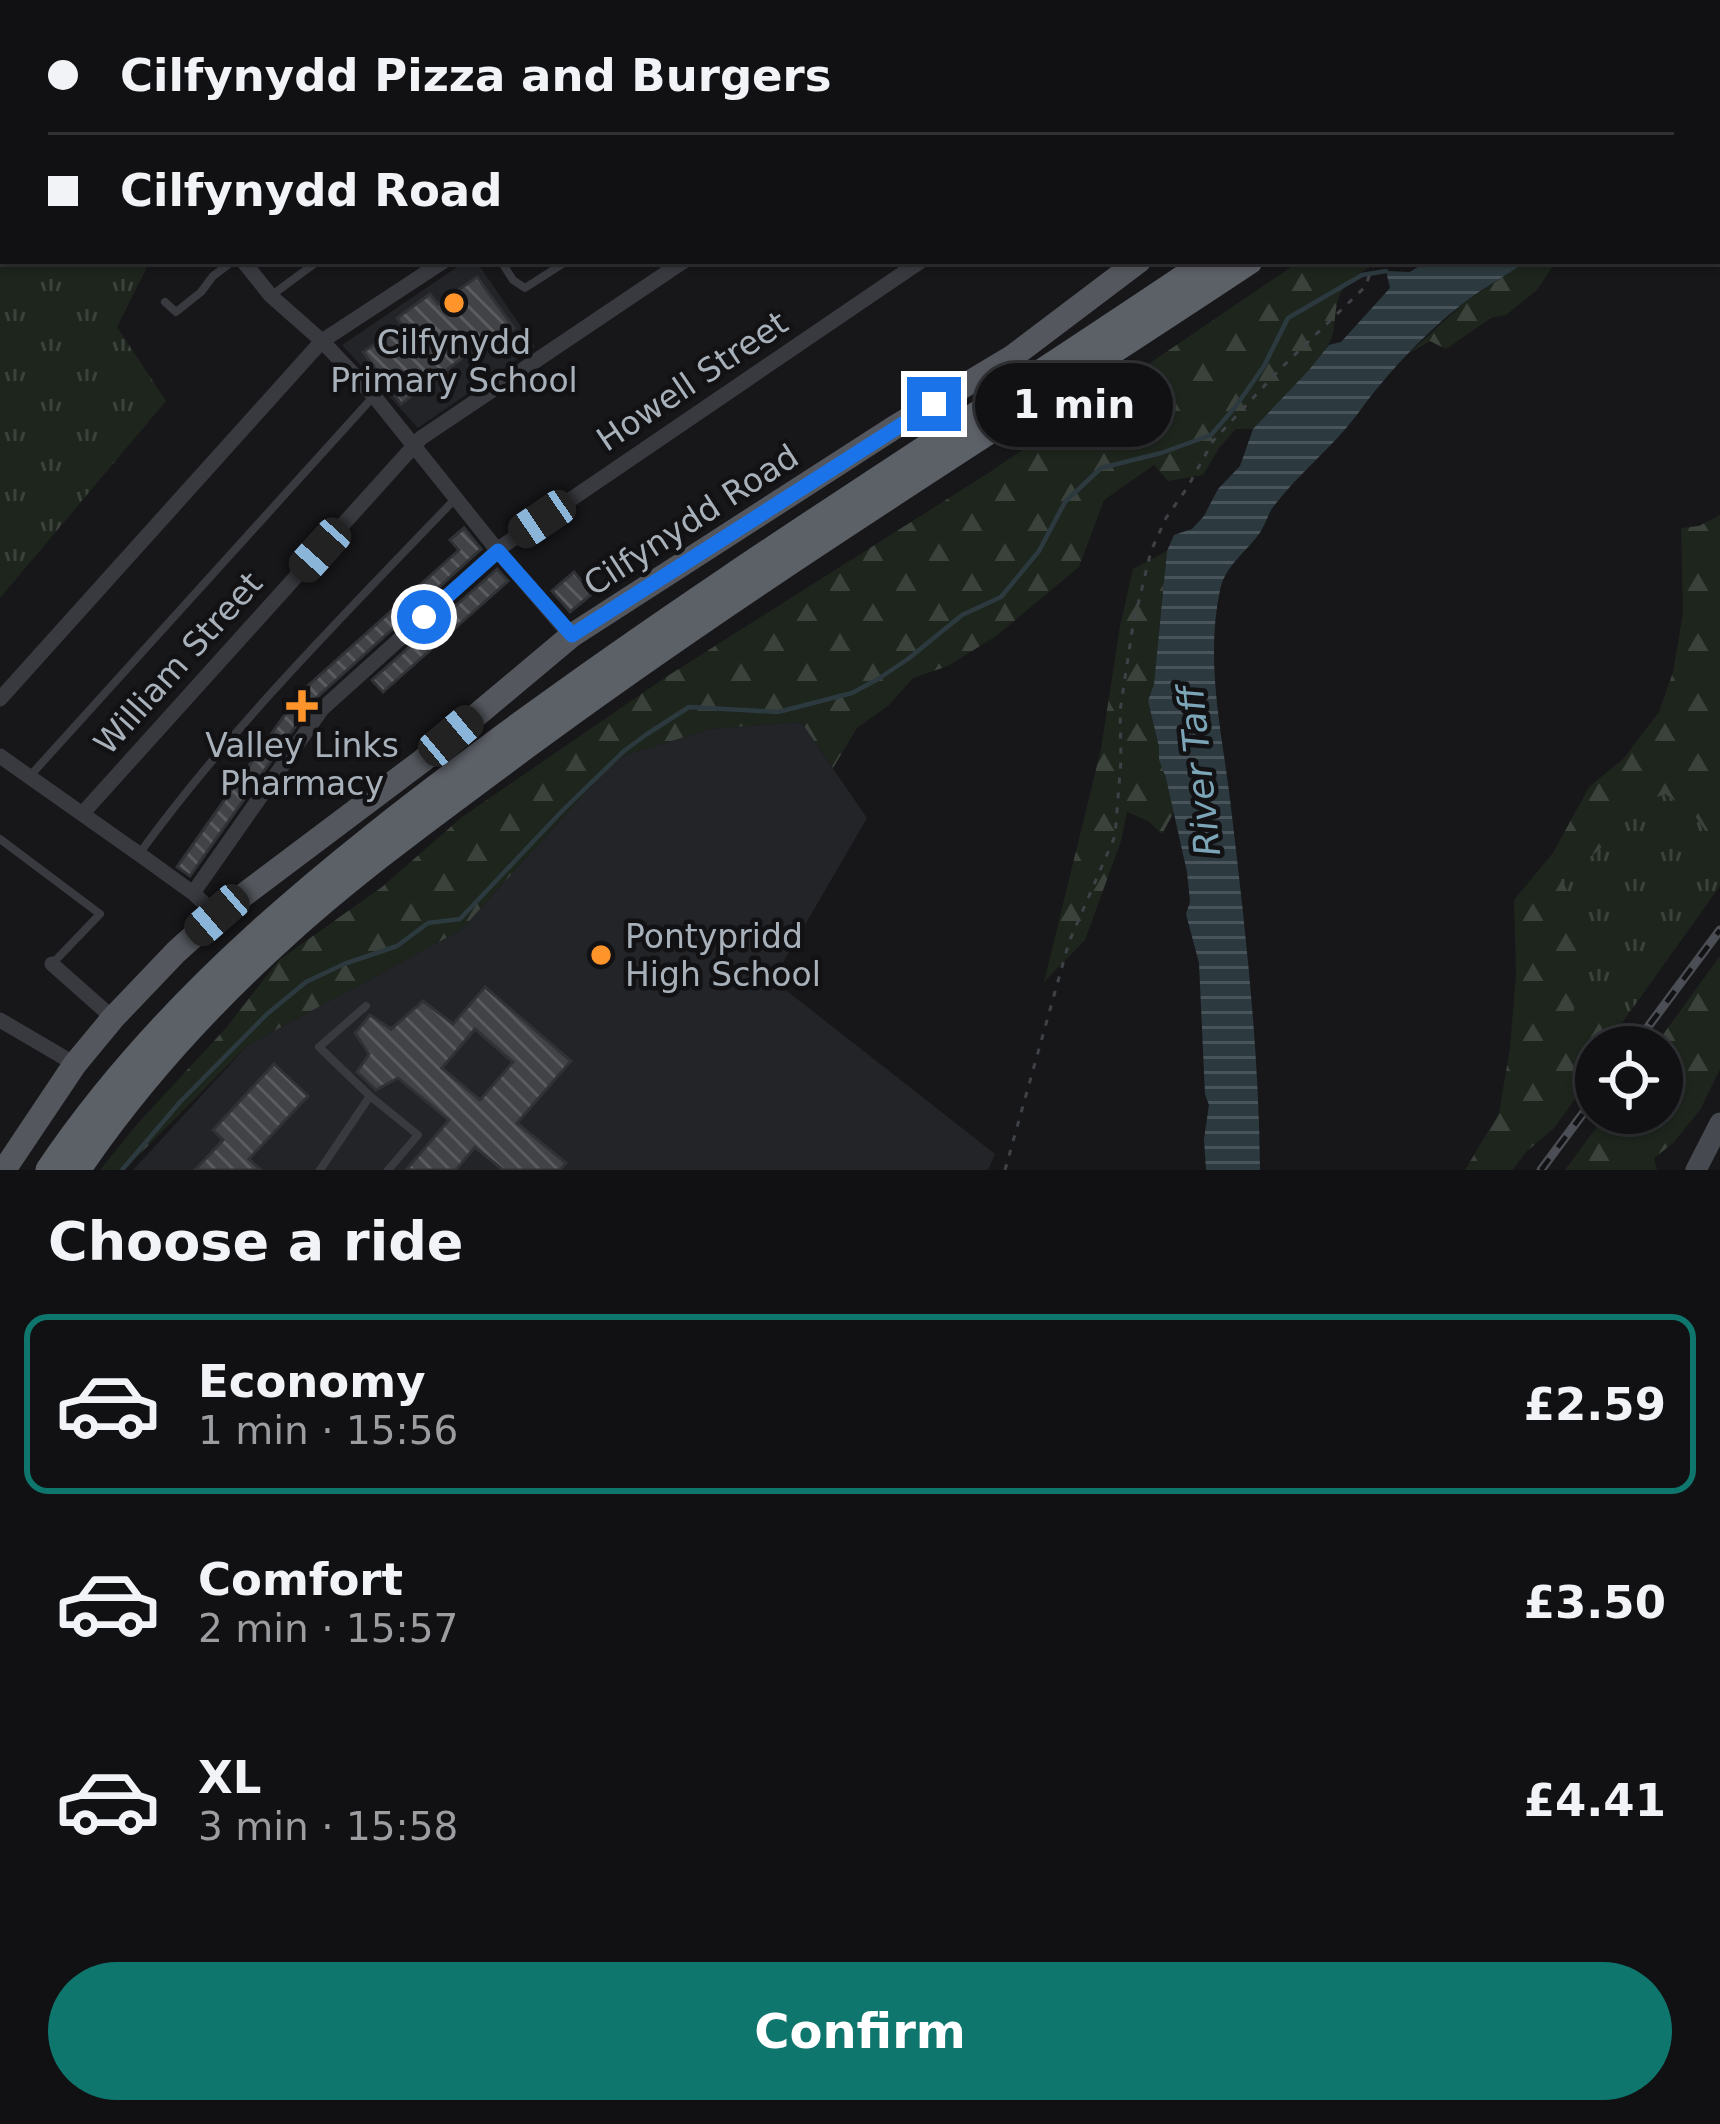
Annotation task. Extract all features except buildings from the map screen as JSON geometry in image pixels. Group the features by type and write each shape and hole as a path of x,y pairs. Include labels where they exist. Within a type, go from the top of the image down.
{"highway":[{"path":"49,1170 120,1076 196,993 278,915 385,825 602,664 1205,264"},
{"path":"77,1170 139,1087 211,1008 287,933 404,836 616,679 1244,264"}],"main road":[{"name":"Cilfynydd Road","path":"4,1170 74,1064 176,952 217,915 422,761 572,635 1012,356 1135,264"},
{"path":"1696,1170 1720,1123"}],"street":[{"path":"242,264 374,396 572,635"},
{"path":"0,699 322,341 439,264"},
{"name":"William Street","path":"82,814 415,445 680,264"},
{"name":"Howell Street","path":"194,893 322,709 498,551 917,264"},
{"path":"0,756 194,893 217,915"},
{"path":"52,964 113,1018"},
{"path":"0,1020 74,1064"}],"lane":[{"path":"166,302 176,312 213,276 236,264"},
{"path":"271,296 314,264"},
{"path":"503,264 524,288 563,264"},
{"path":"29,777 374,396"},
{"path":"140,854 173,807 305,656 456,498"},
{"path":"0,839 100,914 52,964"},
{"path":"366,1006 320,1047 418,1135 388,1170"},
{"path":"320,1170 370,1096"}],"path":[{"path":"1005,1170 1069,942 1115,836 1120,711 1151,551 1213,441 1365,286 1374,264"}],"shaded area":[{"name":"Cilfynydd Primary School","path":"462,264 478,264 535,347 418,428 342,345"},
{"name":"Pontypridd High School","path":"801,722 867,818 773,980 995,1154 988,1170 133,1170 248,1045 461,930 617,758 710,729"}],"green space":[{"path":"0,264 148,264 117,327 166,401 0,598"},
{"path":"1296,264 1378,264 1344,288 1325,350 1253,429 1236,429 1203,475 1168,481 1154,465 1104,500 1079,567 996,636 948,666 913,678 889,705 857,728 833,768 801,722 710,729 617,758 461,930 248,1045 124,1170 100,1170 226,1028 279,960 382,887 462,817 666,677 990,472"},
{"path":"1522,264 1554,264 1537,290 1506,315 1491,318 1446,349 1430,341 1408,354 1465,302"},
{"path":"1720,515 1720,852 1693,813 1665,794 1639,804 1598,851 1560,878 1573,900 1586,954 1573,1013 1602,1009 1622,1026 1575,1026 1575,1099 1512,1170 1465,1170 1499,1113 1516,974 1514,900 1553,853 1589,787 1623,759 1659,712 1673,672 1683,613 1681,528 1699,526"},
{"path":"1167,551 1154,684 1148,701 1174,812 1162,834 1127,812 1085,940 1044,982 1101,749 1133,569"},
{"path":"1665,794 1693,813 1720,852 1720,886 1622,1023 1602,1009 1573,1013 1559,878 1598,851 1639,804"},
{"path":"1720,956 1720,1069 1700,1110 1683,1131 1683,1026 1669,1026"},
{"path":"1592,1134 1680,1134 1654,1158 1657,1170 1565,1170"}],"water":[{"name":"River Taff","path":"1422,264 1522,264 1466,301 1408,353 1273,507 1220,590 1215,675 1251,993 1260,1170 1206,1170 1209,1105 1199,963 1186,914 1190,902 1187,872 1148,701 1154,684 1167,551 1174,535 1192,529 1204,516 1218,489 1240,466 1253,429 1329,345 1341,342 1390,288 1386,271 1410,272"}],"waterway":[{"path":"122,1170 180,1102 267,1014 306,982 397,946 428,923 460,919 563,810 647,734 689,707 778,712 852,693 878,679 962,615 1001,597 1039,551 1065,502 1101,468 1211,435 1264,366 1288,318 1362,275 1386,271"}],"railway":[{"path":"1649,1026 1720,930"},
{"path":"1541,1170 1575,1124"}],"place":[{"name":"Cilfynydd Primary School","path":"454,303"},
{"name":"Valley Links Pharmacy","path":"302,706"},
{"name":"Pontypridd High School","path":"601,955"}],"route":[{"path":"424,617 498,551 572,635 934,404"}]}
